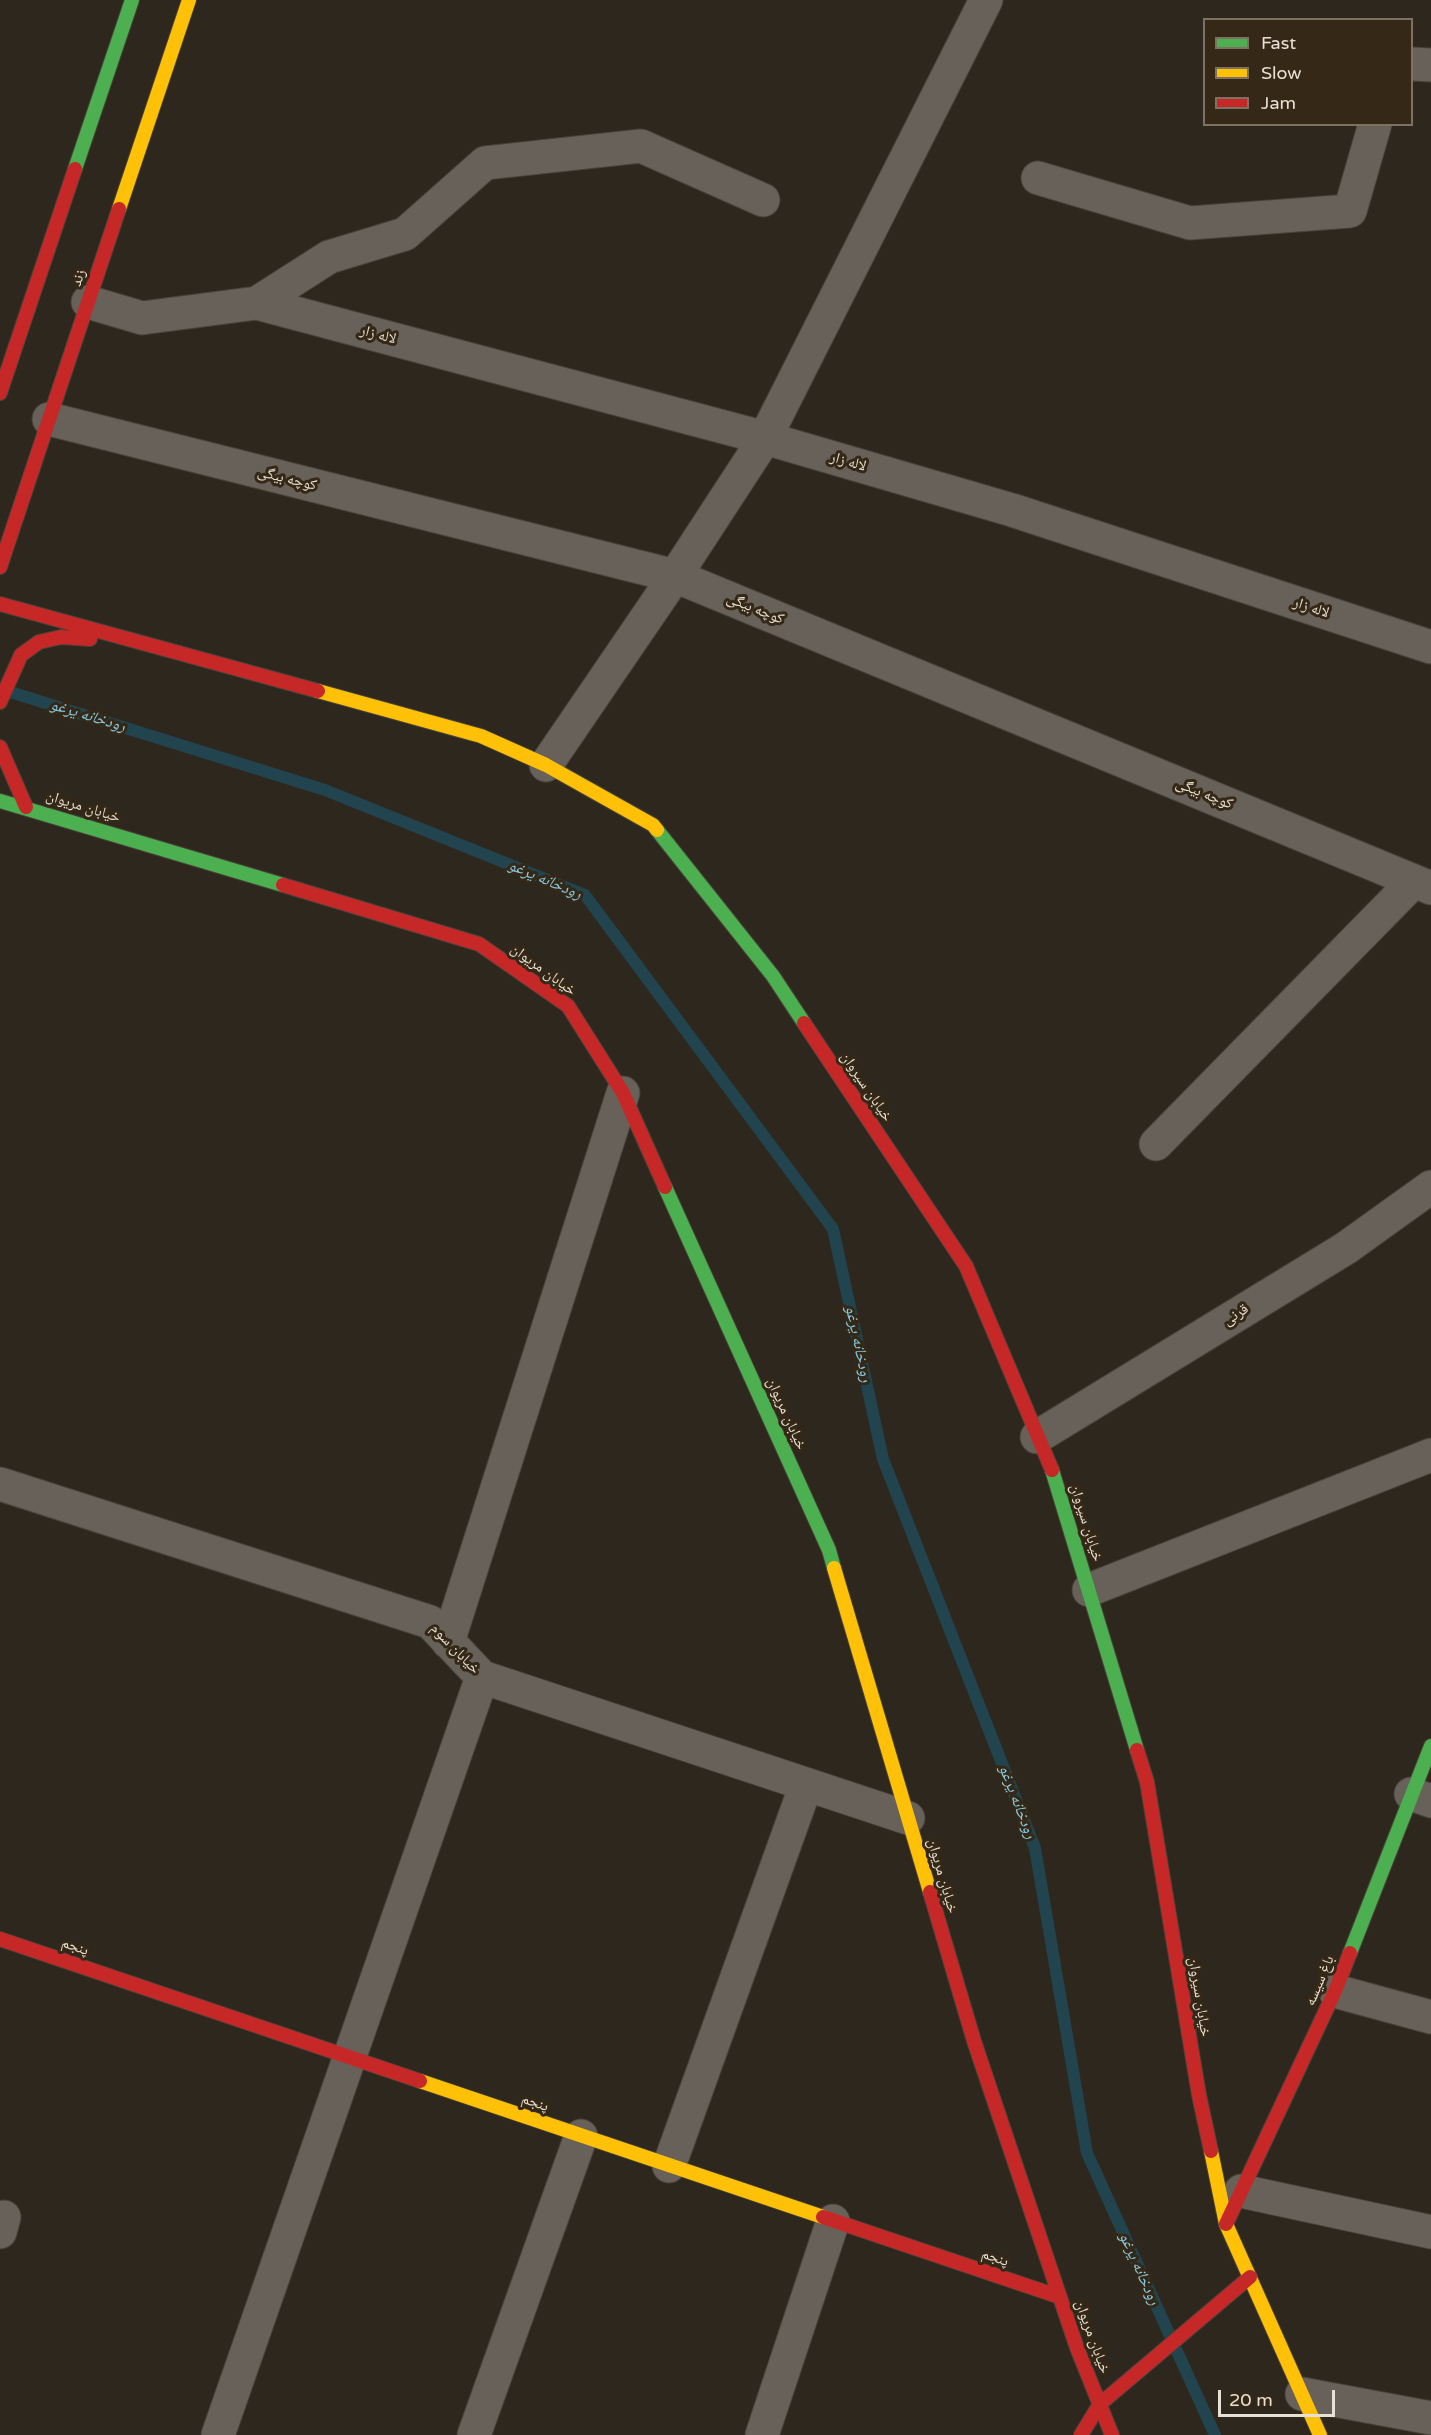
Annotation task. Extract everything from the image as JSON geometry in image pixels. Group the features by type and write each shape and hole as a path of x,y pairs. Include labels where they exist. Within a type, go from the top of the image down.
{"street":[{"path":"0,393 132,0"},
{"name":"زند","path":"0,567 2,552 49,419 189,0"},
{"path":"546,765 675,576 765,438 986,0"},
{"path":"1413,64 1431,65"},
{"path":"1038,178 1190,224 1350,211 1374,126"},
{"path":"88,302 142,318 256,303 329,257 405,234 484,163 641,146 763,200"},
{"name":"لاله زار","path":"256,303 765,438 1012,510 1431,647"},
{"name":"کوچه بیگی","path":"49,419 675,576 1423,884"},
{"path":"0,604 134,641"},
{"path":"0,702 21,655 39,642 61,638 134,641"},
{"name":"خیابان سیروان","path":"134,641 481,736 546,765 653,825 773,976 966,1266 1057,1482 1147,1782 1199,2095 1226,2224 1320,2435"},
{"path":"0,747 26,807"},
{"name":"خیابان مریوان","path":"0,801 479,944 568,1006 623,1093 829,1550 974,2042 1060,2297 1112,2435"},
{"path":"1156,1144 1423,884"},
{"path":"448,1642 623,1093"},
{"name":"قرنی","path":"1037,1437 1346,1248 1431,1187"},
{"path":"1089,1590 1431,1455"},
{"name":"خیابان سوم","path":"0,1484 430,1622 482,1677 908,1818"},
{"path":"218,2435 482,1677"},
{"name":"باغ سیسه","path":"1226,2224 1335,1991 1421,1798 1431,1746"},
{"path":"669,2166 806,1785"},
{"name":"پنجم","path":"0,1939 1060,2297"},
{"path":"1335,1991 1431,2017"},
{"path":"474,2435 581,2136"},
{"path":"1242,2191 1431,2232"},
{"path":"762,2435 833,2221"},
{"path":"1081,2435 1100,2404 1250,2277"},
{"path":"1302,2394 1431,2418"}],"waterway":[{"name":"رودخانه یرغو","path":"7,691 325,790 585,895 833,1229 883,1459 1035,1848 1087,2153 1215,2435"}],"traffic: fast":[{"path":"75,169 132,0"},
{"path":"0,801 283,885"},
{"path":"657,830 773,976 804,1023"},
{"path":"665,1187 829,1550 834,1568"},
{"path":"1052,1470 1137,1750"},
{"path":"1350,1953 1431,1746"}],"traffic: slow":[{"path":"119,209 189,0"},
{"path":"318,691 481,736 546,765 653,825 657,830"},
{"path":"834,1568 930,1892"},
{"path":"420,2081 823,2217"},
{"path":"1211,2151 1226,2224 1320,2435"}],"traffic: jam":[{"path":"0,393 75,169"},
{"path":"0,567 119,209"},
{"path":"0,604 318,691"},
{"path":"0,702 21,655 39,642 61,637 90,639"},
{"path":"0,747 26,807"},
{"path":"283,885 479,944 568,1006 623,1093 665,1187"},
{"path":"804,1023 966,1266 1052,1470"},
{"path":"1137,1750 1147,1782 1199,2095 1211,2151"},
{"path":"930,1892 974,2041 1077,2348 1112,2435"},
{"path":"0,1939 420,2081"},
{"path":"1226,2224 1335,1991 1350,1953"},
{"path":"823,2217 1060,2297"},
{"path":"1081,2435 1100,2404 1250,2277"}]}
